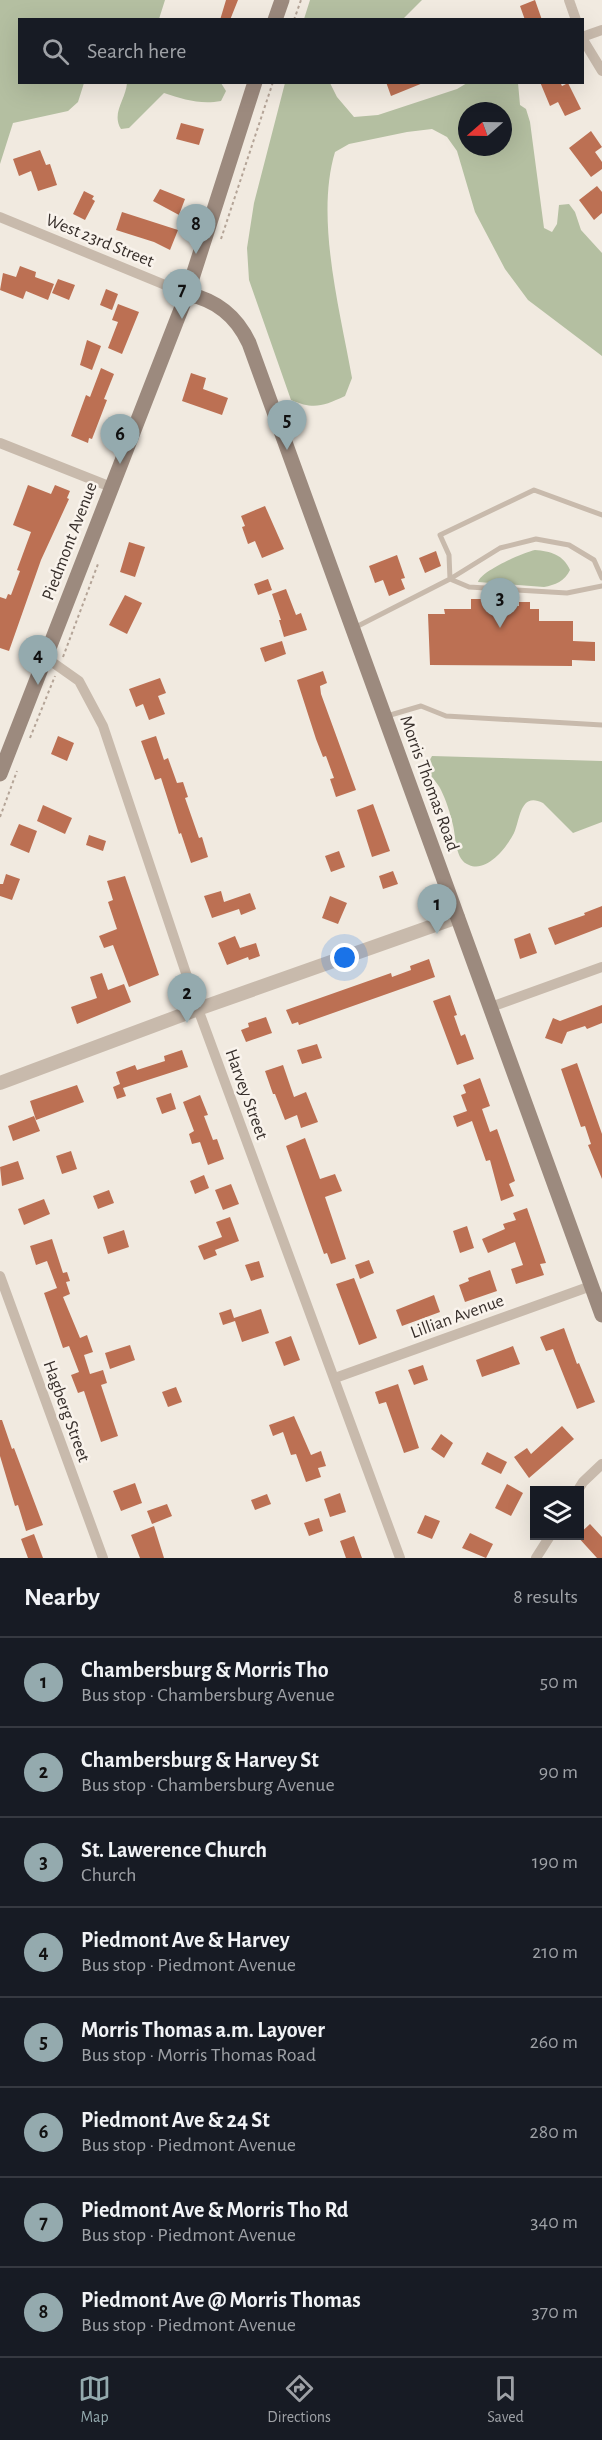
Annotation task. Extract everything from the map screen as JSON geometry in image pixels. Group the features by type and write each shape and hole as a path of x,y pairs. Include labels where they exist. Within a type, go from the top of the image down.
{"main road":[{"path":"276,18 282,0"},
{"name":"Piedmont Avenue","path":"0,774 187,294 254,84"},
{"name":"Morris Thomas Road","path":"187,294 208,299 222,308 238,323 244,333 602,1315"}],"street":[{"path":"568,0 575,18"},
{"path":"584,36 602,30"},
{"path":"584,40 602,71"},
{"name":"West 23rd Street","path":"0,217 187,294"},
{"path":"0,443 111,487"},
{"name":"Harvey Street","path":"45,657 79,681 103,726 198,1009 400,1558"},
{"path":"0,1083 198,1009 458,917"},
{"path":"491,1007 602,966"},
{"name":"Hagberg Street","path":"0,1276 103,1558"},
{"name":"Lillian Avenue","path":"334,1378 591,1286"},
{"path":"581,1486 602,1464"},
{"path":"536,1558 547,1540"}],"lane":[{"path":"450,579 449,555 440,535 534,490 602,514"},
{"path":"353,628 450,579 500,548 536,539 569,545 594,560 602,578"},
{"path":"450,579 469,587 567,593 602,586"},
{"path":"385,716 422,706 446,716 602,725"}],"path":[{"path":"295,18 301,0"}],"green space":[{"path":"0,0 165,0 159,18 18,18 18,84 84,84 78,102 68,111 13,123 0,164"},
{"path":"310,0 422,0 404,18 304,18"},
{"path":"127,84 222,84 226,91 221,101 213,102 192,101 164,93 129,128 121,129 118,123 118,112"},
{"path":"285,84 330,84 337,97 354,117 378,115 457,89 465,84 518,84 520,105 526,109 530,122 544,228 552,232 557,224 559,205 569,204 575,212 581,230 602,253 602,356 528,300 505,269 475,212 458,156 512,156 512,102 458,102 458,154 447,137 432,129 349,144 335,152 329,178 328,235 336,294 352,378 345,396 318,406 291,400 249,280 247,248 254,203"},
{"path":"535,550 546,551 564,561 570,570 562,580 544,587 478,582 494,568"},
{"path":"432,756 602,761 602,822 573,833 543,803 530,801 522,809 514,833 507,845 496,857 483,865 469,865 459,854 446,802 426,767"}],"building":[{"path":"226,0 238,0 231,18 221,18"},
{"path":"535,0 541,18 524,18 520,6"},
{"path":"387,84 421,84 391,96"},
{"path":"541,84 561,84 562,86 568,84 581,109 565,116 558,102 550,106"},
{"path":"181,123 204,129 199,145 176,139"},
{"path":"591,131 602,147 595,152 602,162 602,169 591,177 569,148"},
{"path":"40,150 46,165 50,164 57,185 38,191 31,171 19,176 13,159"},
{"path":"597,186 602,192 602,213 594,220 579,200"},
{"path":"160,189 185,199 179,215 153,201"},
{"path":"84,191 94,196 92,199 95,201 85,220 73,214"},
{"path":"122,212 178,230 170,250 154,242 116,230"},
{"path":"20,266 36,272 35,277 54,284 48,300 26,291 23,299 0,290 3,273 16,277"},
{"path":"58,279 75,285 69,300 52,293"},
{"path":"106,289 118,294 112,310 100,305"},
{"path":"118,304 139,312 122,354 108,348 118,322 112,320"},
{"path":"87,340 101,346 92,370 80,365"},
{"path":"101,368 114,374 104,399 107,400 92,439 89,438 88,443 71,436 86,395 90,397"},
{"path":"191,373 206,378 203,389 228,398 222,415 182,401"},
{"path":"28,485 51,494 55,485 70,491 67,498 69,499 41,560 9,651 0,648 0,597 6,599 8,594 11,595 20,571 17,570 31,532 13,525"},
{"path":"265,506 284,549 262,558 255,541 248,544 241,516"},
{"path":"129,542 145,547 135,577 120,572"},
{"path":"436,551 441,566 425,573 419,558"},
{"path":"397,555 405,578 401,579 405,589 389,596 383,580 375,583 369,566"},
{"path":"268,579 272,590 258,595 254,584"},
{"path":"286,589 296,615 301,613 307,630 284,637 272,594"},
{"path":"125,595 142,603 127,634 109,625"},
{"path":"471,599 484,599 484,606 519,606 519,602 530,602 530,609 539,609 539,621 573,621 573,641 595,642 595,661 572,660 572,666 430,665 428,614 445,614 444,609 471,609"},
{"path":"282,641 286,654 265,662 260,648"},
{"path":"323,671 327,683 320,686 321,694 356,790 336,797 330,779 334,778 326,756 323,757 316,739 297,680"},
{"path":"160,678 166,693 158,696 165,714 149,720 143,704 136,707 129,689"},
{"path":"58,736 74,743 67,761 51,754"},
{"path":"156,736 164,760 168,758 177,783 183,782 188,797 185,798 208,857 191,863 161,778 155,780 141,741"},
{"path":"373,804 390,851 372,857 357,810"},
{"path":"43,805 72,818 65,834 37,821"},
{"path":"19,824 37,831 29,853 10,845"},
{"path":"89,835 106,841 103,851 86,845"},
{"path":"339,851 345,867 331,872 325,856"},
{"path":"393,871 398,884 383,889 379,876"},
{"path":"6,874 20,879 12,900 0,896 0,884 3,884"},
{"path":"125,876 159,975 129,987 113,945 104,948 99,936 117,929 108,902 113,900 107,881"},
{"path":"221,891 224,902 250,893 256,909 241,915 239,909 212,918 204,896"},
{"path":"330,896 347,903 338,924 322,918"},
{"path":"602,906 602,927 555,945 548,928 585,915 584,913"},
{"path":"530,933 537,953 520,959 514,939"},
{"path":"235,936 240,948 256,943 260,956 249,960 248,957 227,965 218,943"},
{"path":"429,959 435,977 299,1025 298,1022 292,1024 286,1010 391,973 392,977 411,970 410,966"},
{"path":"102,973 108,990 124,984 131,1002 77,1024 71,1007 97,998 90,977"},
{"path":"450,995 461,1036 465,1034 474,1059 457,1065 433,1001"},
{"path":"602,1005 602,1023 587,1029 585,1026 567,1032 562,1044 545,1038 553,1018 560,1021"},
{"path":"266,1017 272,1033 246,1042 241,1030 249,1027 248,1023"},
{"path":"317,1044 322,1058 302,1064 297,1050"},
{"path":"182,1050 188,1067 123,1088 126,1096 117,1099 113,1087 120,1084 116,1072 135,1065 137,1070 165,1061 164,1056"},
{"path":"577,1063 602,1134 602,1179 588,1145 591,1144 585,1126 581,1127 561,1069"},
{"path":"283,1065 294,1097 306,1092 318,1122 301,1128 297,1115 285,1120 265,1071"},
{"path":"480,1078 490,1106 482,1109 490,1132 497,1129 515,1181 509,1184 514,1196 501,1201 490,1160 486,1161 472,1121 457,1127 453,1116 467,1111 461,1095 466,1093 463,1085"},
{"path":"77,1085 84,1102 36,1120 30,1101"},
{"path":"171,1093 176,1109 162,1114 156,1098"},
{"path":"200,1095 208,1115 204,1116 213,1140 217,1139 224,1159 208,1165 200,1142 192,1144 189,1134 194,1131 183,1102"},
{"path":"34,1116 40,1131 13,1141 8,1126"},
{"path":"305,1138 320,1179 335,1174 342,1191 325,1197 346,1259 331,1264 327,1253 324,1254 286,1146"},
{"path":"71,1151 77,1169 62,1174 56,1156"},
{"path":"18,1161 24,1179 2,1186 0,1167"},
{"path":"204,1175 209,1188 195,1194 190,1181"},
{"path":"231,1184 239,1204 223,1210 215,1190"},
{"path":"109,1190 114,1203 98,1209 93,1196"},
{"path":"44,1199 50,1214 24,1225 18,1209"},
{"path":"527,1208 546,1263 540,1264 544,1275 516,1284 511,1269 523,1265 515,1242 488,1253 482,1239 505,1229 503,1224 516,1220 513,1213"},
{"path":"230,1217 239,1241 215,1250 217,1255 204,1260 198,1246 222,1237 216,1222"},
{"path":"467,1226 474,1248 460,1253 453,1231"},
{"path":"124,1230 129,1247 108,1254 103,1237"},
{"path":"52,1239 63,1273 67,1272 70,1281 66,1282 70,1294 63,1297 80,1338 87,1335 93,1352 84,1355 90,1374 103,1370 107,1383 101,1385 118,1436 101,1442 84,1391 78,1393 71,1375 79,1372 69,1346 63,1348 44,1293 57,1288 47,1261 36,1265 30,1246"},
{"path":"369,1260 374,1273 360,1279 355,1265"},
{"path":"259,1261 264,1277 251,1281 245,1265"},
{"path":"490,1270 497,1291 465,1302 459,1285 469,1281 468,1278"},
{"path":"354,1278 377,1338 359,1345 336,1284"},
{"path":"434,1295 440,1312 402,1326 396,1310"},
{"path":"231,1309 234,1318 261,1309 269,1333 242,1342 235,1321 223,1325 219,1313"},
{"path":"564,1328 577,1364 579,1363 595,1402 577,1409 553,1349 546,1351 540,1337"},
{"path":"291,1336 300,1360 284,1366 275,1342"},
{"path":"130,1345 135,1360 110,1369 105,1353"},
{"path":"513,1346 520,1364 482,1377 476,1360"},
{"path":"423,1365 428,1380 414,1385 408,1370"},
{"path":"398,1384 419,1448 404,1453 386,1402 379,1404 375,1392"},
{"path":"176,1387 182,1402 168,1407 162,1392"},
{"path":"294,1416 311,1455 321,1451 326,1466 318,1468 321,1477 306,1482 296,1454 291,1455 283,1432 273,1436 269,1425"},
{"path":"0,1420 2,1420 12,1449 14,1448 43,1525 26,1531 18,1505 15,1506 0,1456"},
{"path":"562,1426 574,1439 529,1478 514,1457 527,1448 531,1454"},
{"path":"441,1434 453,1443 444,1458 431,1449"},
{"path":"487,1452 507,1462 501,1474 481,1464"},
{"path":"135,1483 142,1503 121,1511 113,1491"},
{"path":"507,1484 523,1493 511,1516 495,1508"},
{"path":"340,1493 346,1512 330,1517 324,1499"},
{"path":"267,1494 271,1504 255,1510 251,1500"},
{"path":"167,1504 172,1516 152,1524 147,1511"},
{"path":"425,1515 440,1521 432,1539 417,1533"},
{"path":"319,1518 323,1531 309,1536 304,1523"},
{"path":"590,1524 602,1537 602,1558 597,1558 581,1540 584,1540 584,1530"},
{"path":"154,1526 164,1558 140,1558 131,1535"},
{"path":"470,1533 493,1544 486,1558 462,1548"},
{"path":"34,1534 43,1558 28,1558 21,1539"},
{"path":"354,1536 362,1558 346,1558 340,1541"}],"place":[{"name":"Piedmont Ave @ Morris Thomas","path":"196,254"},
{"name":"Piedmont Ave & Morris Tho Rd","path":"182,319"},
{"name":"Morris Thomas a.m. Layover","path":"287,450"},
{"name":"Piedmont Ave & 24 St","path":"120,464"},
{"name":"St. Lawerence Church","path":"500,628"},
{"name":"Piedmont Ave & Harvey","path":"38,685"},
{"name":"Chambersburg & Morris Tho","path":"437,934"},
{"name":"Chambersburg & Harvey St","path":"187,1023"}]}
